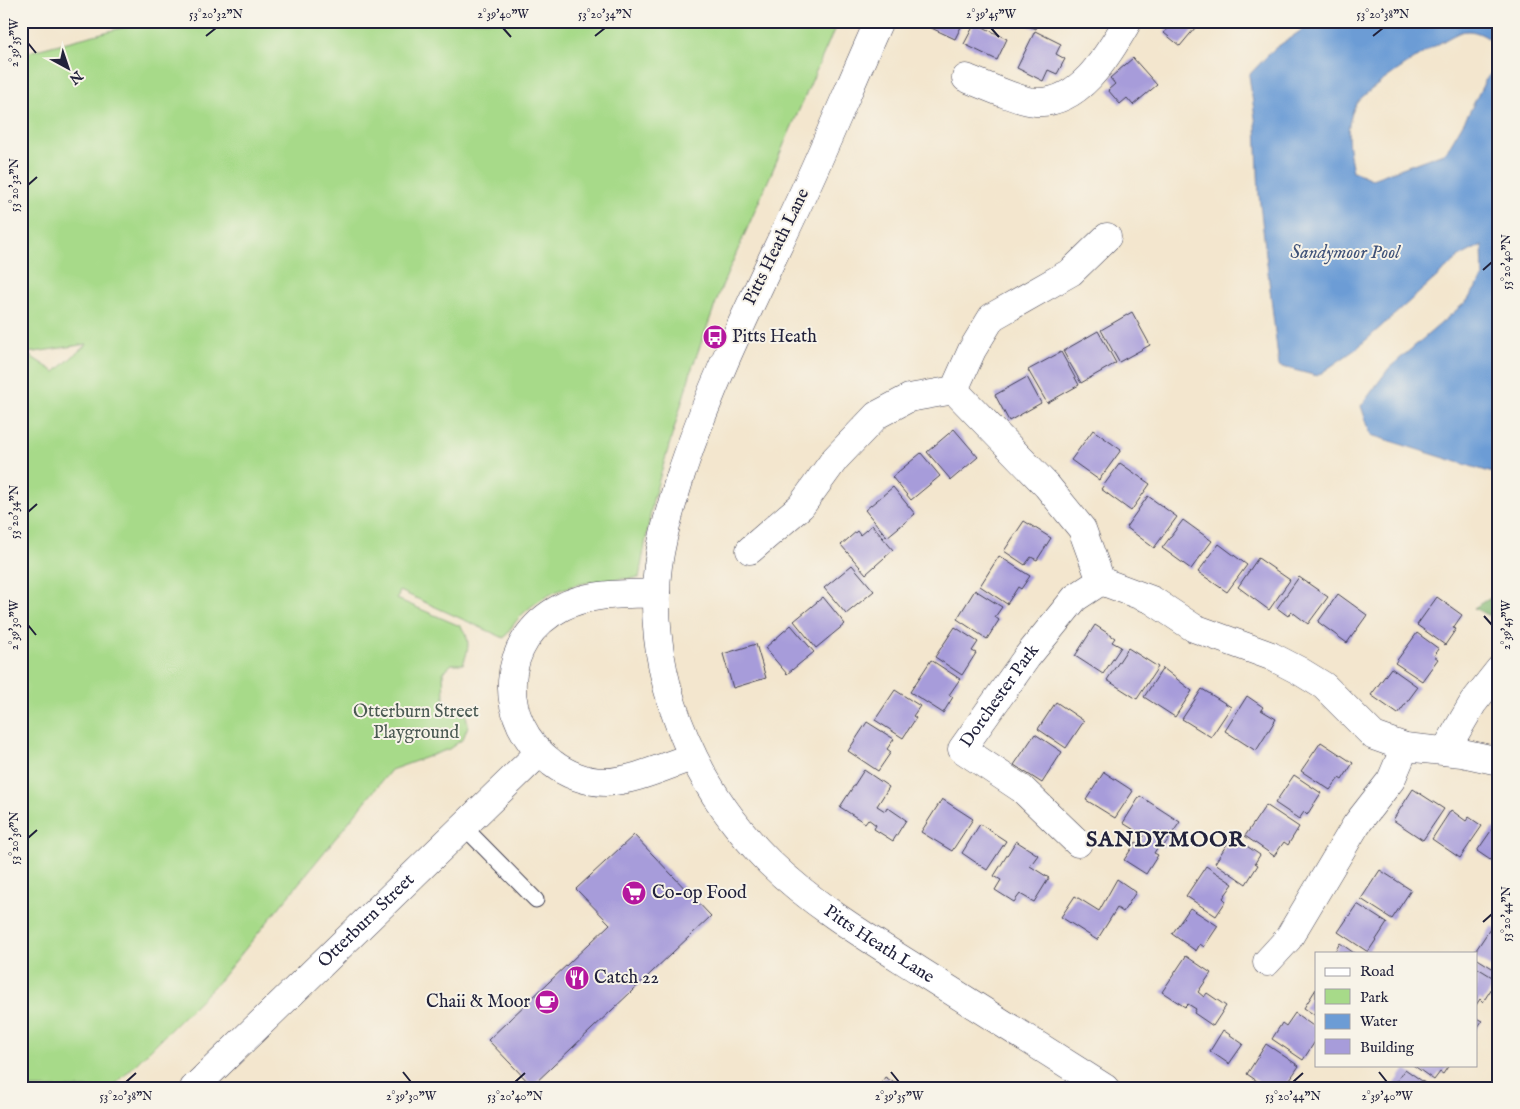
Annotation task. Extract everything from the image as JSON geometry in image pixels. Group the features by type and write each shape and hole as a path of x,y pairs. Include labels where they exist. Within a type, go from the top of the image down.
{"street":[{"name":"Pitts Heath Lane","path":"879,21 808,183 744,316 692,442 662,543 656,593 659,647 669,692 692,757 714,796 743,834 800,890 861,933 1105,1088"},
{"path":"966,78 1034,103 1061,99 1082,85 1115,44 1128,21"},
{"path":"954,390 972,350 992,317 1070,272 1107,238"},
{"path":"750,550 801,506 835,459 877,415 909,398 954,390"},
{"path":"954,390 1047,486 1082,529 1102,581 1152,600 1194,628 1270,656 1298,670 1324,686 1374,736 1404,747 1485,756 1499,761"},
{"name":"Dorchester Park","path":"1078,843 1022,789 962,749 1027,657 1074,598 1102,581"},
{"path":"656,593 588,597 562,606 540,622 520,647 511,686 514,713 525,736 539,753 562,771 582,778 604,782 635,776 692,757"},
{"path":"1445,751 1473,703 1499,670"},
{"path":"1267,962 1288,939 1356,825 1391,780 1404,747"},
{"name":"Otterburn Street","path":"194,1088 539,753"}],"lane":[{"path":"463,826 536,900"}],"green space":[{"name":"Otterburn Street Playground","path":"148,21 838,21 722,286 692,368 653,500 639,578 579,584 551,594 538,601 523,614 504,638 400,591 397,599 460,626 464,630 468,649 463,664 452,664 443,672 444,699 455,709 465,708 468,726 463,739 449,749 391,770 220,980 112,1088 21,1088 21,54","holes":["87,344 55,372 27,354"]},
{"path":"1499,593 1499,621 1474,608"}],"water":[{"name":"Sandymoor Pool","path":"1315,21 1499,21 1499,47 1487,37 1472,31 1461,32 1423,53 1373,88 1356,104 1352,112 1348,137 1353,171 1372,179 1446,152 1486,79 1499,64 1499,475 1371,435 1361,406 1389,368 1467,301 1483,277 1482,245 1459,257 1356,349 1317,376 1279,366 1259,195 1256,125 1249,75 1274,49"}],"building":[{"path":"929,21 964,21 955,39 927,26"},
{"path":"1019,21 1039,21 1036,29"},
{"path":"1173,21 1186,21 1195,28 1180,46 1164,33"},
{"path":"975,23 1007,39 997,60 964,44"},
{"path":"1035,31 1061,44 1056,54 1065,59 1057,74 1048,70 1043,81 1017,68"},
{"path":"1133,58 1157,85 1133,105 1127,98 1120,104 1108,90 1115,84 1110,78"},
{"path":"1132,312 1150,345 1119,362 1101,330"},
{"path":"1098,331 1116,363 1081,383 1063,351"},
{"path":"1061,352 1079,385 1047,403 1028,370"},
{"path":"1027,377 1041,403 1009,421 995,395"},
{"path":"954,429 978,457 951,480 927,452"},
{"path":"1093,430 1121,450 1099,480 1071,460"},
{"path":"921,453 940,476 911,500 892,477"},
{"path":"1120,463 1150,484 1131,511 1101,489"},
{"path":"893,487 915,514 887,537 865,510"},
{"path":"1148,496 1177,517 1154,548 1126,527"},
{"path":"1183,520 1212,541 1191,569 1162,548"},
{"path":"1024,521 1051,538 1037,560 1031,557 1025,565 1004,551"},
{"path":"872,525 893,550 866,574 841,545 857,531 860,535"},
{"path":"1219,544 1247,565 1227,592 1198,572"},
{"path":"999,556 1030,576 1021,589 1018,587 1007,604 980,586"},
{"path":"1258,558 1290,580 1269,610 1238,587"},
{"path":"852,565 874,591 846,614 824,588"},
{"path":"1299,577 1328,597 1308,624 1291,611 1288,616 1277,608"},
{"path":"975,590 1002,607 995,617 999,620 987,639 957,619"},
{"path":"1338,594 1367,615 1347,643 1318,622"},
{"path":"823,597 845,624 816,648 794,621"},
{"path":"1437,597 1462,615 1453,628 1456,629 1445,645 1417,625"},
{"path":"791,625 814,652 787,674 765,648"},
{"path":"1095,625 1115,638 1112,642 1121,647 1103,674 1075,656"},
{"path":"955,627 978,642 972,651 976,653 962,675 935,657"},
{"path":"1417,633 1439,649 1434,656 1438,659 1422,681 1395,663"},
{"path":"756,644 766,678 733,688 723,654"},
{"path":"1128,648 1158,667 1137,699 1107,680"},
{"path":"931,660 960,679 949,695 953,697 943,713 910,692"},
{"path":"1163,668 1192,691 1175,717 1144,697"},
{"path":"1391,668 1418,687 1398,714 1371,695"},
{"path":"1202,689 1231,707 1211,737 1182,719"},
{"path":"895,690 920,706 913,716 916,718 903,738 875,720"},
{"path":"1247,696 1263,707 1261,710 1276,719 1256,751 1225,731"},
{"path":"1056,702 1084,721 1066,748 1038,729"},
{"path":"867,722 894,739 887,749 891,752 878,771 848,751"},
{"path":"1035,734 1062,752 1042,783 1014,765"},
{"path":"1321,742 1353,763 1342,780 1339,778 1330,790 1301,771"},
{"path":"864,770 889,787 877,806 885,811 887,807 906,820 893,841 874,829 876,825 868,819 865,823 840,807"},
{"path":"1104,772 1133,791 1115,818 1086,800"},
{"path":"1294,775 1321,793 1307,815 1304,812 1299,819 1275,803"},
{"path":"1413,789 1444,809 1423,840 1393,820"},
{"path":"1140,796 1180,822 1163,847 1159,845 1154,853 1158,855 1146,874 1124,860 1136,842 1139,844 1144,836 1123,823"},
{"path":"942,799 973,819 952,851 921,832"},
{"path":"1266,805 1299,827 1288,845 1284,842 1274,856 1245,836"},
{"path":"1451,810 1466,821 1469,817 1482,826 1460,858 1432,839"},
{"path":"980,824 1006,841 987,870 962,853"},
{"path":"1493,828 1499,831 1499,866 1477,851"},
{"path":"634,835 711,916 532,1086 488,1040 610,924 576,889"},
{"path":"1232,836 1260,855 1255,863 1258,865 1246,884 1215,863"},
{"path":"1016,841 1038,855 1030,866 1049,878 1034,902 1020,894 1014,902 995,890 1001,880 994,876"},
{"path":"1206,866 1233,884 1223,898 1226,901 1216,916 1186,896"},
{"path":"1380,870 1411,890 1392,919 1361,899"},
{"path":"1117,879 1136,892 1123,912 1117,908 1097,940 1061,917 1075,896 1099,911"},
{"path":"1357,904 1387,923 1368,952 1338,932"},
{"path":"1190,908 1218,926 1204,947 1200,944 1196,951 1172,934"},
{"path":"1492,926 1499,931 1497,971 1478,959 1478,952 1475,952"},
{"path":"1340,943 1353,952 1335,952"},
{"path":"1186,956 1211,973 1198,992 1204,997 1207,993 1226,1006 1213,1026 1194,1013 1196,1009 1188,1004 1185,1007 1162,992"},
{"path":"1478,968 1497,980 1483,1002 1480,999 1478,1002"},
{"path":"1315,991 1315,1015 1304,1008"},
{"path":"1295,1013 1315,1027 1315,1042 1303,1060 1272,1039 1282,1023 1286,1026"},
{"path":"1478,1019 1482,1021 1478,1027"},
{"path":"1223,1030 1243,1044 1229,1064 1210,1051"},
{"path":"1266,1044 1299,1066 1284,1088 1267,1088 1247,1074"},
{"path":"1414,1066 1448,1066 1443,1074 1440,1072 1434,1080"},
{"path":"1405,1069 1432,1088 1392,1088"},
{"path":"885,1077 903,1088 878,1088"}],"place":[{"name":"Pitts Heath","path":"715,337"},
{"name":"Co-op Food","path":"634,893"},
{"name":"Catch 22","path":"577,978"},
{"name":"Chaii & Moor","path":"547,1002"}],"district":[{"name":"SANDYMOOR","path":"1166,840"}]}
